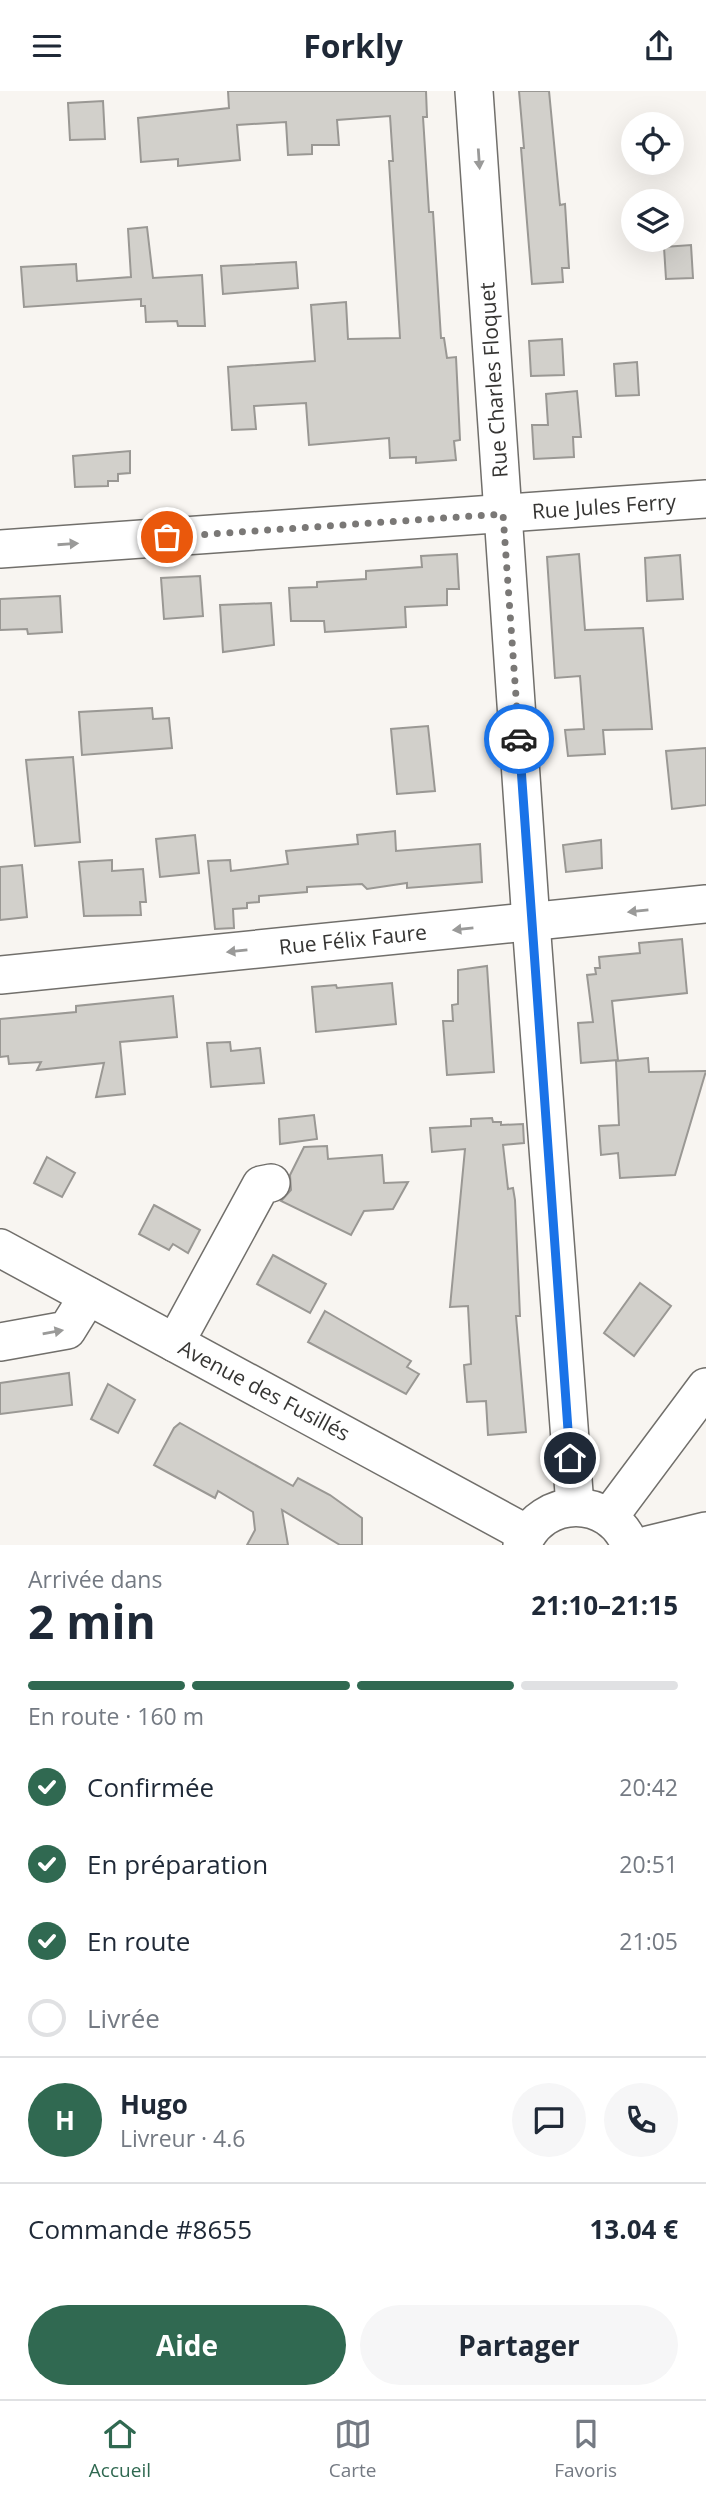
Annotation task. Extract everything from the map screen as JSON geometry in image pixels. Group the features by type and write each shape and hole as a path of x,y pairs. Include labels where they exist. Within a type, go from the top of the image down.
{"street":[{"name":"Rue Charles Floquet","path":"474,91 531,922 575,1506"},
{"name":"Rue Jules Ferry","path":"0,548 706,499"},
{"name":"Rue Félix Faure","path":"0,975 706,904"},
{"path":"175,1343 261,1185 271,1183"},
{"name":"Avenue des Fusillés","path":"0,1248 525,1539"},
{"path":"0,1342 67,1329 88,1296"},
{"path":"525,1539 548,1514 575,1506 620,1531 706,1387"},
{"path":"648,1545 706,1531"}],"building":[{"path":"228,91 426,91 427,117 423,117 429,212 433,212 441,338 444,338 447,358 456,357 460,440 454,441 456,460 416,463 416,457 390,458 389,438 309,445 306,403 254,406 256,429 232,430 228,367 315,361 311,305 346,302 348,339 400,338 389,161 393,161 390,116 337,120 339,145 312,145 312,154 288,155 286,122 237,125 240,160 178,166 178,159 141,162 138,118 229,108"},
{"path":"519,91 549,91 560,205 565,204 569,268 562,268 563,282 532,284"},
{"path":"103,101 105,139 70,140 68,103"},
{"path":"147,227 153,278 202,275 205,326 178,326 177,321 146,322 145,306 141,306 141,299 24,307 21,267 76,264 77,281 131,277 128,229"},
{"path":"691,245 693,278 666,279 664,252 684,252 684,246"},
{"path":"296,262 298,288 223,294 221,266"},
{"path":"562,339 564,375 531,376 529,341"},
{"path":"637,362 639,395 616,396 614,364"},
{"path":"577,391 581,437 573,437 574,457 534,459 532,425 548,425 546,394"},
{"path":"130,451 130,473 118,474 118,481 108,481 108,486 75,487 73,456"},
{"path":"457,554 459,589 447,589 447,605 405,607 406,627 325,632 324,621 291,621 289,588 317,587 317,582 366,579 366,571 422,567 421,556"},
{"path":"579,554 585,630 643,628 652,729 603,730 605,754 568,756 565,730 584,729 580,676 555,678 547,557"},
{"path":"680,555 683,599 647,601 645,558"},
{"path":"200,576 203,616 164,619 161,578"},
{"path":"60,596 62,632 28,634 27,629 0,630 0,599"},
{"path":"271,603 274,645 223,652 220,605"},
{"path":"152,708 153,719 169,718 172,748 82,755 79,712"},
{"path":"428,726 435,791 397,794 391,729"},
{"path":"706,748 706,805 672,809 666,751"},
{"path":"73,757 80,842 35,846 26,760"},
{"path":"395,831 396,851 480,844 482,882 407,888 407,883 367,889 362,884 307,887 307,892 259,896 259,902 247,903 247,908 233,909 234,928 215,929 208,861 230,860 231,871 288,864 286,851 358,844 357,835"},
{"path":"195,835 199,873 160,877 156,839"},
{"path":"601,840 602,868 566,872 563,845"},
{"path":"112,860 112,871 143,869 146,902 140,902 141,915 84,916 79,862"},
{"path":"22,865 27,917 0,920 0,867"},
{"path":"682,939 687,993 612,1001 618,1060 581,1063 578,1023 593,1022 587,975 596,974 595,968 600,968 599,957 640,953 639,943"},
{"path":"487,966 494,1072 447,1075 443,1021 453,1021 452,1005 458,1004 458,970"},
{"path":"392,983 396,1024 316,1032 312,987 336,985 337,988"},
{"path":"173,996 177,1037 120,1042 125,1094 96,1097 104,1063 37,1070 41,1062 9,1064 8,1056 0,1057 0,1019 76,1012 76,1006"},
{"path":"230,1042 231,1051 260,1048 264,1083 211,1087 207,1043"},
{"path":"648,1058 649,1072 706,1071 675,1175 620,1178 618,1153 601,1155 599,1126 619,1125 616,1061"},
{"path":"314,1115 317,1139 280,1144 279,1119"},
{"path":"492,1118 493,1122 501,1122 501,1125 523,1124 524,1143 503,1145 508,1189 513,1188 515,1200 520,1316 516,1316 526,1432 488,1435 486,1401 467,1402 464,1365 471,1364 468,1306 450,1307 465,1149 432,1152 430,1128 471,1126 471,1119"},
{"path":"327,1146 328,1159 382,1155 384,1183 408,1182 393,1209 364,1211 351,1235 281,1201 291,1190 290,1175 304,1147"},
{"path":"47,1157 75,1173 62,1197 34,1183"},
{"path":"154,1205 200,1230 188,1253 173,1244 169,1250 139,1234"},
{"path":"273,1255 326,1284 310,1313 257,1284"},
{"path":"640,1283 671,1306 634,1356 604,1333"},
{"path":"325,1311 411,1361 407,1367 419,1374 406,1394 308,1342"},
{"path":"69,1373 72,1405 0,1414 0,1383"},
{"path":"108,1384 135,1400 118,1433 91,1419"},
{"path":"180,1423 293,1486 298,1478 330,1495 362,1518 362,1545 340,1545 282,1510 288,1545 247,1545 255,1530 253,1512 218,1491 215,1498 154,1465 174,1428"}],"way so far":[{"path":"167,537 503,514 519,739"}],"route":[{"path":"519,739 570,1458"}]}
